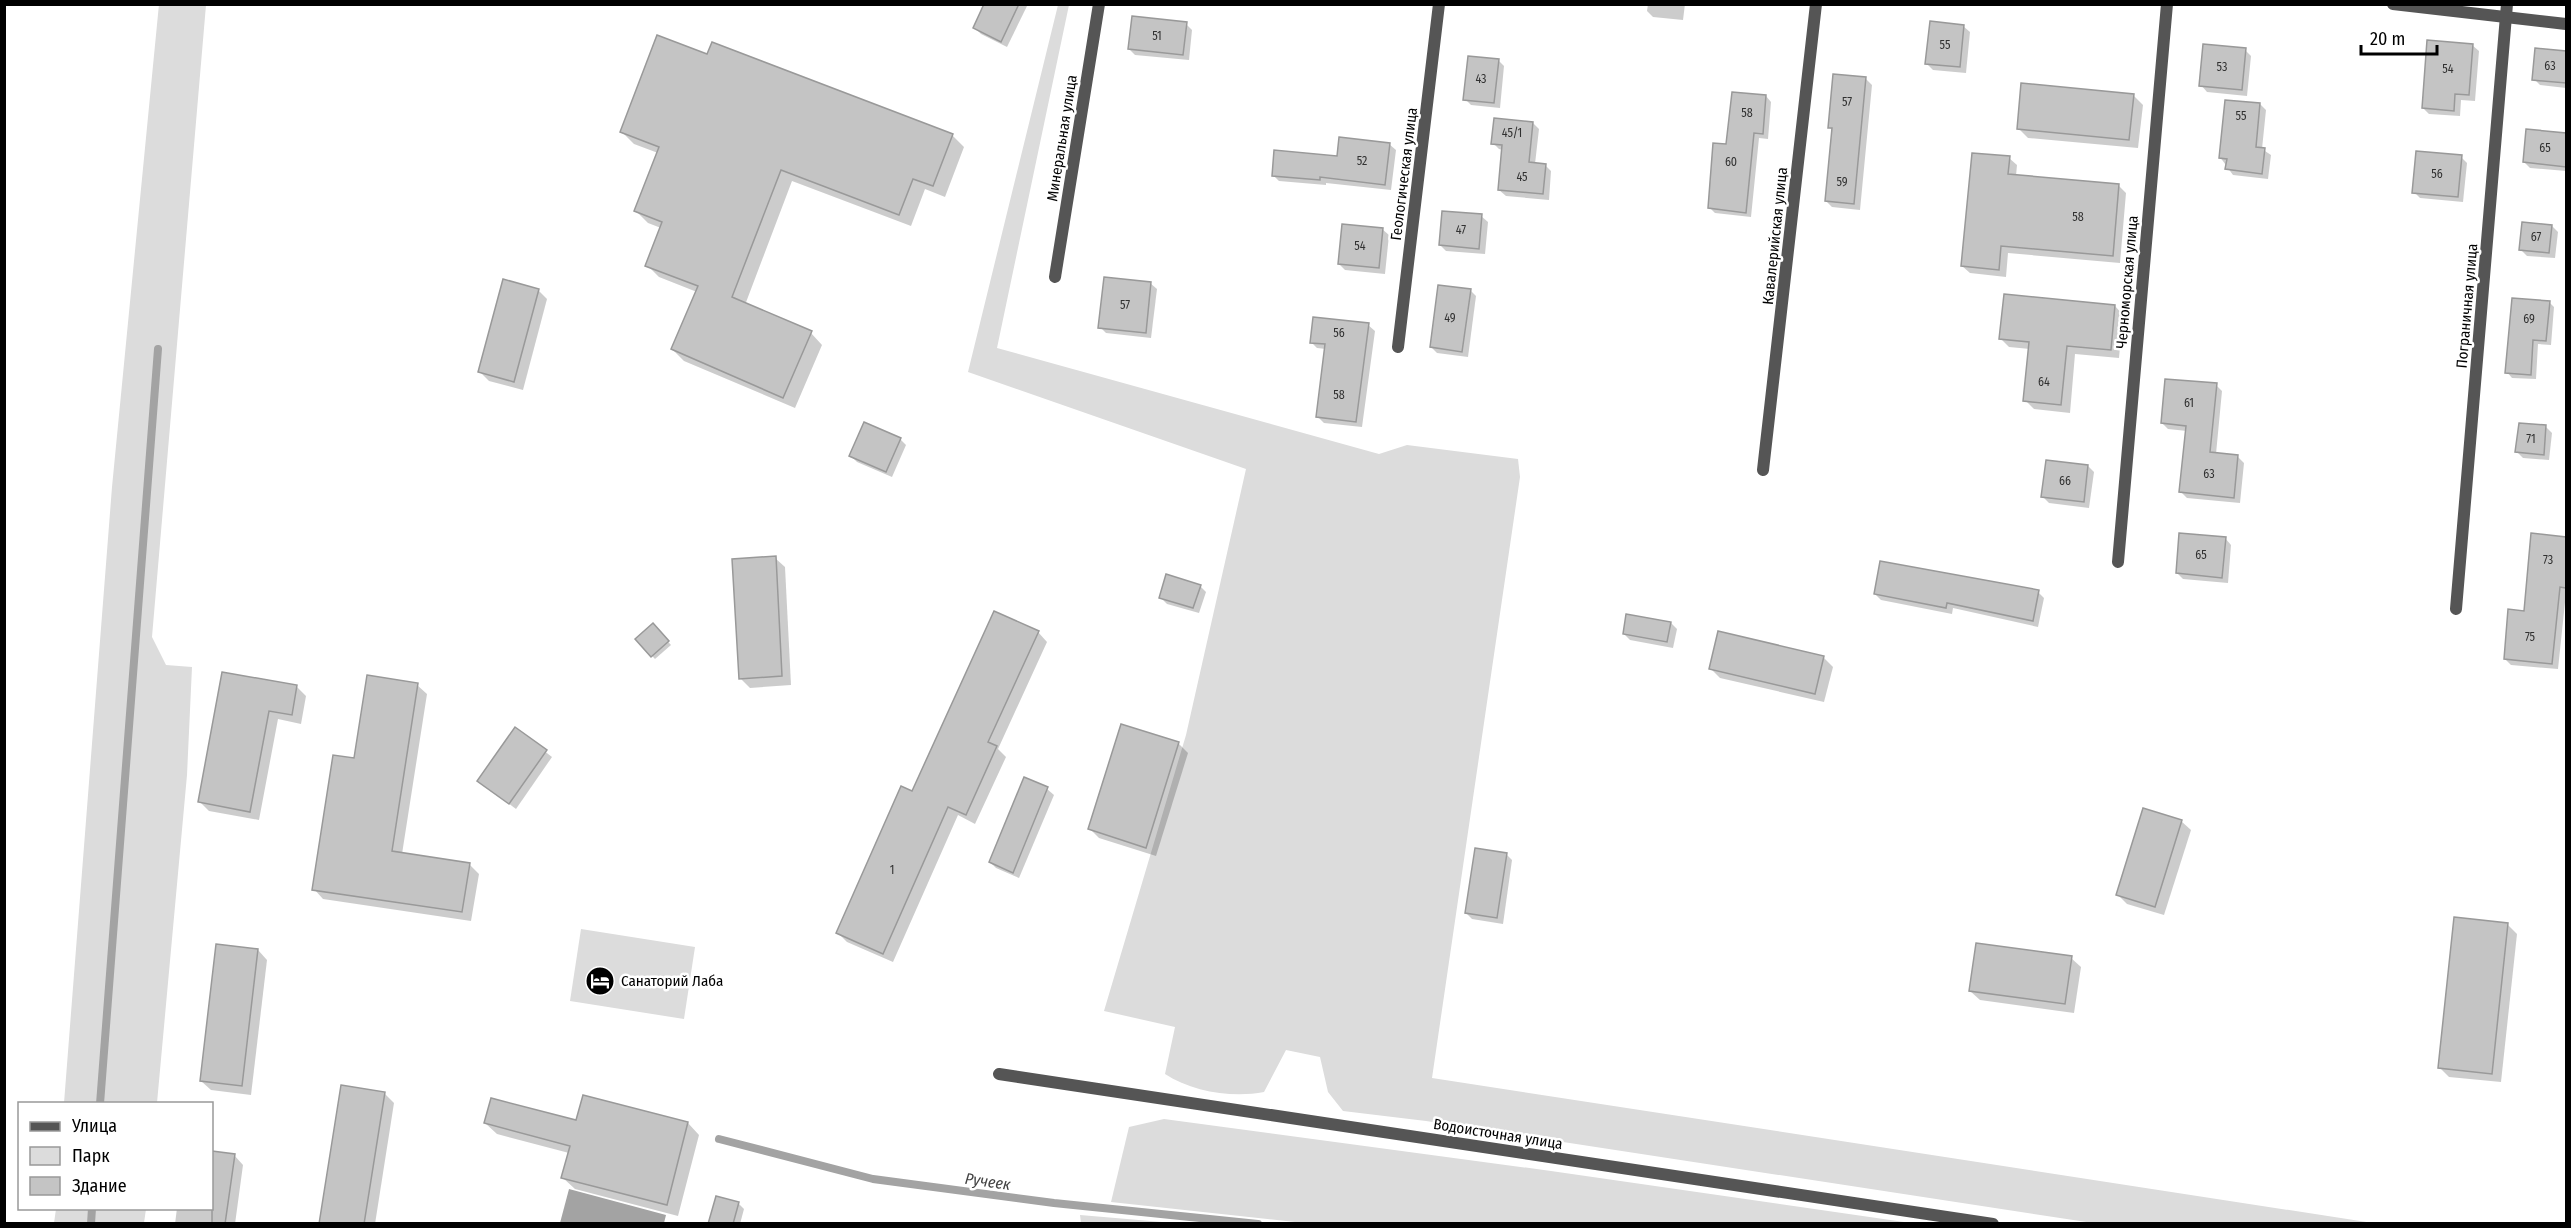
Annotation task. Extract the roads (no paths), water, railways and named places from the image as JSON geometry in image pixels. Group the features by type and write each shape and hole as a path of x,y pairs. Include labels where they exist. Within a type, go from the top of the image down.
{"street":[{"name":"Минеральная улица","path":"1055,276 1099,4"},
{"name":"Геологическая улица","path":"1398,347 1439,4"},
{"name":"Кавалерийская улица","path":"1763,471 1816,4"},
{"name":"Черноморская улица","path":"2118,562 2167,4"},
{"path":"2392,4 2566,24"},
{"name":"Пограничная улица","path":"2456,609 2507,4"},
{"name":"Водоисточная улица","path":"999,1074 1993,1224"}],"waterway":[{"path":"100,1102 158,349"},
{"name":"Ручеек","path":"719,1139 873,1179 1054,1203 1258,1224"},
{"path":"91,1224 92,1210"}],"place":[{"name":"Санаторий Лаба","path":"600,981"}]}
